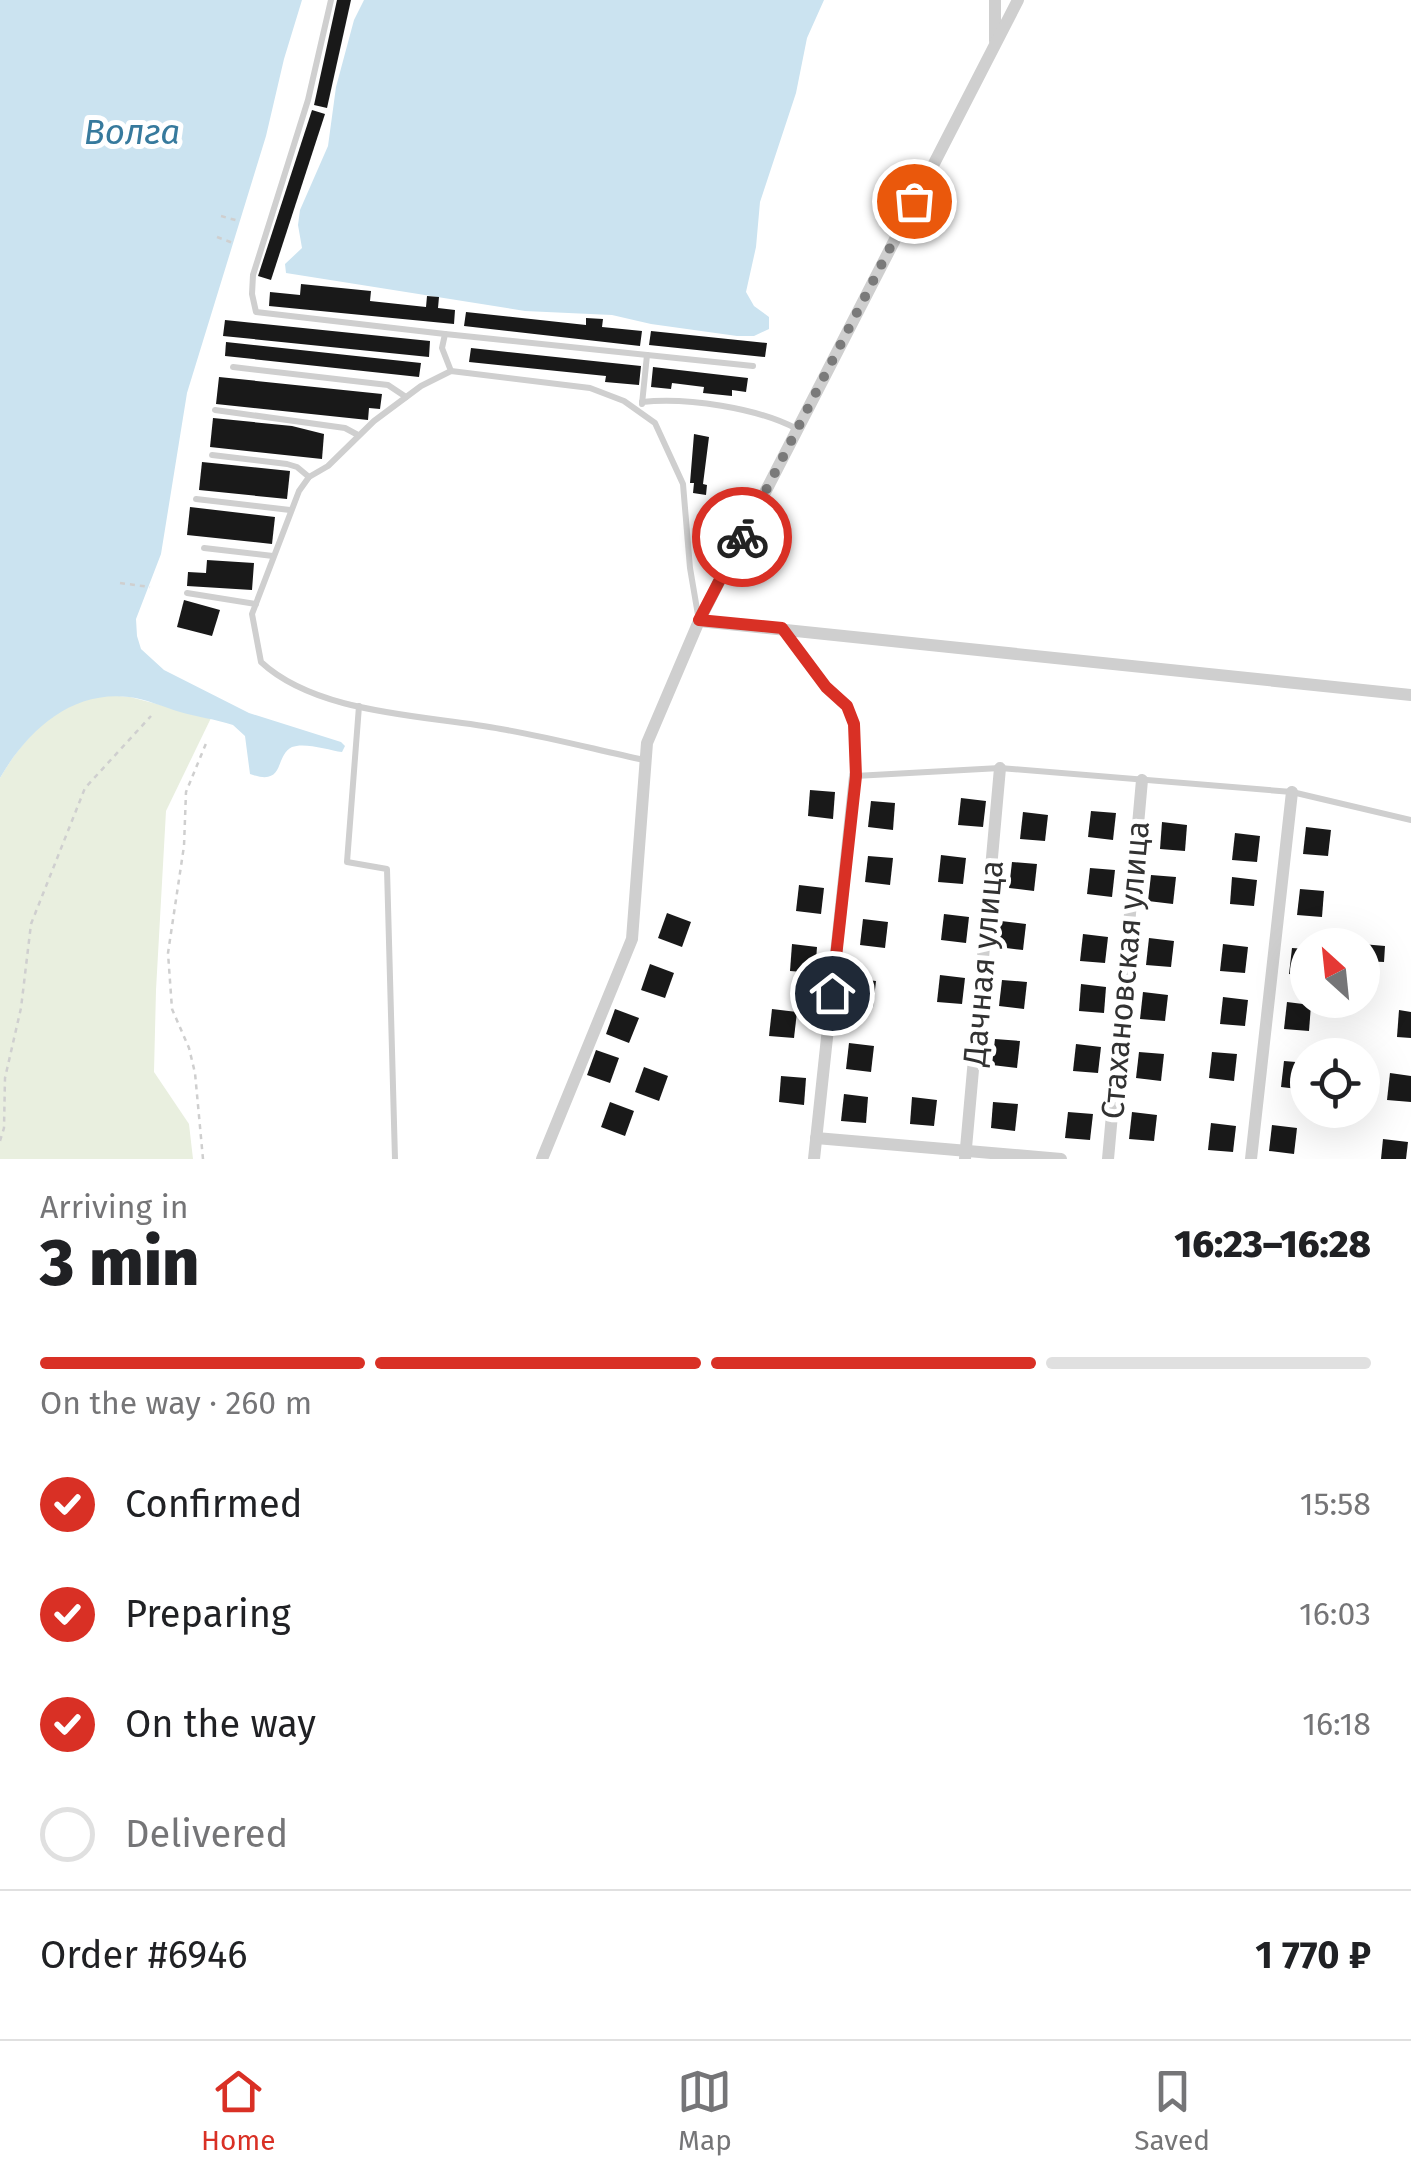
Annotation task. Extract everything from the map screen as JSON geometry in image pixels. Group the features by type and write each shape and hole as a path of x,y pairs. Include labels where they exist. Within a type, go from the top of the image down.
{"street":[{"path":"994,44 995,0"},
{"path":"542,1159 632,939 647,743 699,620 1018,0"},
{"path":"699,620 1411,695"},
{"name":"Дачная улица","path":"966,1155 1000,768"},
{"path":"814,1159 856,776"},
{"name":"Стахановская улица","path":"1108,1159 1142,780"},
{"path":"1251,1159 1292,792"},
{"path":"816,1138 966,1155 1061,1159"}],"lane":[{"path":"331,0 308,100 253,275 256,312 753,366"},
{"path":"445,334 442,348 451,370"},
{"path":"647,355 642,406 683,484 699,620"},
{"path":"233,367 388,384 406,396"},
{"path":"645,760 504,729 359,706 299,690 260,662 252,614 290,510 309,477 328,466 358,434 406,396 451,370 590,388 642,406 688,401 782,421 797,429"},
{"path":"215,410 345,428 358,434"},
{"path":"212,454 288,464 309,477"},
{"path":"196,500 290,510"},
{"path":"204,548 273,556"},
{"path":"186,592 256,604"},
{"path":"782,628 826,687 847,706 854,724 856,776 1000,768 1292,792 1411,820"},
{"path":"359,706 347,862 387,869 394,1159"}],"path":[{"path":"222,216 240,221"},
{"path":"217,237 233,243"},
{"path":"120,583 150,587"},
{"path":"0,1141 5,1078 21,1008 31,924 84,788 151,716"},
{"path":"202,1159 195,1073 190,1048 172,1009 168,954 184,846 186,792 207,741"}],"green space":[{"path":"94,697 130,697 211,718 166,811 156,990 154,1072 189,1124 193,1159 0,1159 0,778 26,741 61,710"}],"water":[{"name":"Волга","path":"0,0 302,0 266,136 187,393 161,554 136,619 141,649 164,670 249,713 341,742 345,746 342,752 292,747 274,774 261,777 250,774 245,736 233,725 135,698 108,697 88,700 53,717 23,745 0,778"},
{"path":"364,0 824,0 807,38 796,93 760,202 746,292 754,306 769,317 769,329 754,336 737,336 612,315 525,311 286,273 285,264 302,248 300,210 328,146 336,87 354,20"}],"building":[{"path":"337,0 351,0 327,108 314,105"},
{"path":"312,110 325,114 271,280 258,276"},
{"path":"301,284 371,291 370,301 426,307 427,296 439,297 438,308 455,310 454,324 269,306 270,292 300,295"},
{"path":"466,312 586,325 586,318 603,319 602,327 642,331 640,346 464,326"},
{"path":"225,320 430,341 429,357 223,336"},
{"path":"651,331 767,343 765,357 649,345"},
{"path":"226,342 421,363 419,377 225,356"},
{"path":"471,348 641,366 639,385 605,382 606,376 469,362"},
{"path":"653,367 748,378 746,392 732,390 732,396 703,393 704,387 672,383 671,389 651,387"},
{"path":"219,377 382,394 380,409 369,408 368,420 216,404"},
{"path":"213,418 292,426 324,434 322,459 210,447"},
{"path":"694,434 709,437 703,484 707,485 706,495 693,493 694,483 690,483"},
{"path":"202,462 290,471 287,499 199,490"},
{"path":"190,507 275,517 272,544 187,535"},
{"path":"207,560 254,563 252,590 187,586 188,572 206,573"},
{"path":"184,600 220,610 212,636 177,627"},
{"path":"810,790 835,792 833,819 808,816"},
{"path":"961,798 986,801 983,827 958,825"},
{"path":"871,801 895,803 893,830 868,827"},
{"path":"1091,811 1116,813 1113,840 1088,837"},
{"path":"1023,812 1048,815 1045,841 1020,839"},
{"path":"1162,822 1187,825 1185,851 1160,849"},
{"path":"1306,827 1331,830 1328,856 1303,854"},
{"path":"1235,833 1260,836 1257,862 1232,860"},
{"path":"941,855 966,858 963,884 938,882"},
{"path":"868,856 893,858 890,885 865,882"},
{"path":"1012,862 1037,864 1034,891 1009,888"},
{"path":"1090,868 1115,870 1112,897 1087,894"},
{"path":"1151,875 1176,877 1173,904 1148,901"},
{"path":"1232,877 1257,880 1254,906 1230,904"},
{"path":"799,885 824,888 821,914 796,911"},
{"path":"1300,889 1324,891 1322,917 1297,915"},
{"path":"667,913 691,922 682,947 658,938"},
{"path":"944,914 969,917 966,943 941,940"},
{"path":"863,919 888,922 885,948 860,945"},
{"path":"1001,921 1026,924 1023,950 998,947"},
{"path":"1083,934 1108,937 1105,963 1080,961"},
{"path":"1149,938 1174,941 1171,967 1146,965"},
{"path":"792,944 817,947 815,973 790,971"},
{"path":"1223,944 1248,947 1245,973 1220,971"},
{"path":"1380,946 1385,946 1384,962 1380,962"},
{"path":"650,964 674,973 665,998 641,990"},
{"path":"940,975 965,978 962,1004 937,1002"},
{"path":"851,978 876,981 873,1007 848,1005"},
{"path":"1002,980 1027,982 1024,1009 999,1006"},
{"path":"1081,984 1106,987 1104,1013 1079,1011"},
{"path":"1143,992 1168,995 1165,1021 1140,1019"},
{"path":"1223,997 1248,1000 1245,1026 1220,1024"},
{"path":"1287,1002 1290,1018 1310,1018 1309,1031 1284,1029"},
{"path":"615,1009 639,1018 629,1043 606,1034"},
{"path":"772,1009 797,1012 794,1038 769,1036"},
{"path":"1399,1010 1411,1012 1411,1038 1397,1037"},
{"path":"995,1039 1020,1041 1017,1068 992,1065"},
{"path":"849,1043 874,1046 871,1072 846,1069"},
{"path":"1076,1044 1101,1047 1098,1073 1073,1071"},
{"path":"596,1050 619,1058 610,1083 587,1075"},
{"path":"1139,1052 1164,1054 1161,1081 1136,1078"},
{"path":"1212,1052 1237,1054 1234,1081 1209,1078"},
{"path":"1284,1061 1290,1062 1290,1088 1281,1087"},
{"path":"644,1067 668,1076 659,1101 635,1092"},
{"path":"1390,1073 1411,1076 1411,1102 1387,1100"},
{"path":"781,1076 806,1078 804,1105 779,1102"},
{"path":"844,1094 868,1097 866,1123 841,1121"},
{"path":"912,1097 937,1100 934,1126 910,1124"},
{"path":"610,1102 634,1111 625,1136 601,1127"},
{"path":"993,1102 1018,1104 1015,1131 991,1128"},
{"path":"1068,1112 1093,1114 1090,1140 1065,1138"},
{"path":"1132,1112 1157,1115 1154,1141 1129,1139"},
{"path":"1211,1123 1236,1126 1233,1152 1208,1150"},
{"path":"1272,1125 1297,1128 1294,1154 1269,1151"},
{"path":"1383,1139 1408,1142 1406,1159 1381,1159"}],"way so far":[{"path":"742,537 914,201"}],"route":[{"path":"742,537 699,620 782,628 826,687 847,706 854,724 856,776 832,993"}]}
